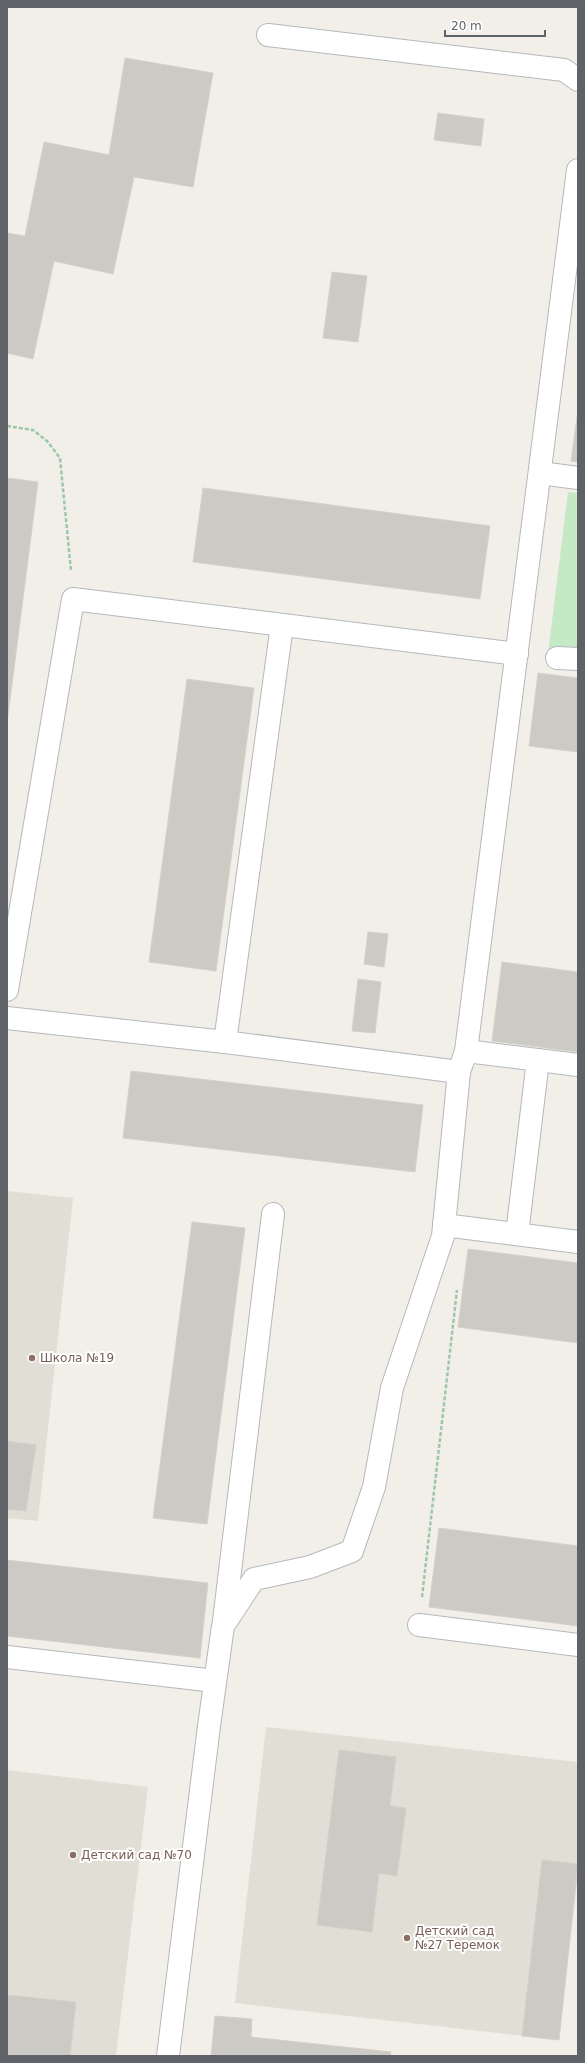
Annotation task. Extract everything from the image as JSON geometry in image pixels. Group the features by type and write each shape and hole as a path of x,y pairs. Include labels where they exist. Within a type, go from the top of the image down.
{"lane":[{"path":"268,35 564,70 578,80"},
{"path":"223,1626 254,1579 310,1567 352,1551 374,1487 392,1388 443,1236 459,1072 466,1051 578,170"},
{"path":"540,473 578,478"},
{"path":"7,990 73,599 516,654"},
{"path":"225,1042 282,625"},
{"path":"7,1018 225,1042 459,1072"},
{"path":"466,1051 578,1065"},
{"path":"517,1234 538,1060"},
{"path":"168,2056 223,1626 273,1214"},
{"path":"444,1225 578,1242"},
{"path":"419,1625 578,1645"},
{"path":"7,1657 215,1681"}],"path":[{"path":"7,426 34,430 47,440 60,458 73,599"}],"shaded area":[{"name":"Школа №19","path":"7,1191 73,1198 38,1521 7,1518"},
{"name":"Детский сад №27 Теремок","path":"266,1727 578,1762 578,1874 559,2040 235,2003"},
{"name":"Детский сад №70","path":"7,1770 148,1787 116,2056 7,2056"}],"green space":[{"path":"568,492 578,493 578,658 548,654"}],"building":[{"path":"125,58 213,73 193,187 134,177 113,274 54,261 33,359 7,353 7,233 25,236 44,142 109,155"},
{"path":"438,113 484,119 481,146 434,140"},
{"path":"332,272 367,276 358,342 323,338"},
{"path":"578,410 578,462 571,461"},
{"path":"7,478 38,482 7,723"},
{"path":"203,488 490,526 480,599 193,562"},
{"path":"538,673 578,678 578,752 529,746"},
{"path":"187,679 254,688 216,971 149,962"},
{"path":"368,932 388,934 384,967 364,964"},
{"path":"502,962 578,972 578,1052 492,1041"},
{"path":"358,979 381,982 375,1033 352,1031"},
{"path":"131,1071 423,1105 415,1172 123,1138"},
{"path":"192,1222 245,1228 207,1524 153,1518"},
{"path":"468,1249 578,1263 578,1343 458,1327"},
{"path":"7,1441 36,1445 26,1511 7,1509"},
{"path":"439,1528 578,1546 578,1626 429,1607"},
{"path":"7,1560 208,1583 200,1658 7,1636"},
{"path":"339,1750 396,1757 390,1806 406,1808 397,1876 379,1873 372,1932 317,1925"},
{"path":"542,1860 578,1864 559,2040 522,2036"},
{"path":"7,1995 76,2002 70,2056 7,2056"},
{"path":"215,2016 252,2019 251,2037 391,2052 390,2056 211,2056"}],"place":[{"name":"Школа №19","path":"32,1358"},
{"name":"Детский сад №70","path":"73,1855"},
{"name":"Детский сад №27 Теремок","path":"407,1938"}]}
